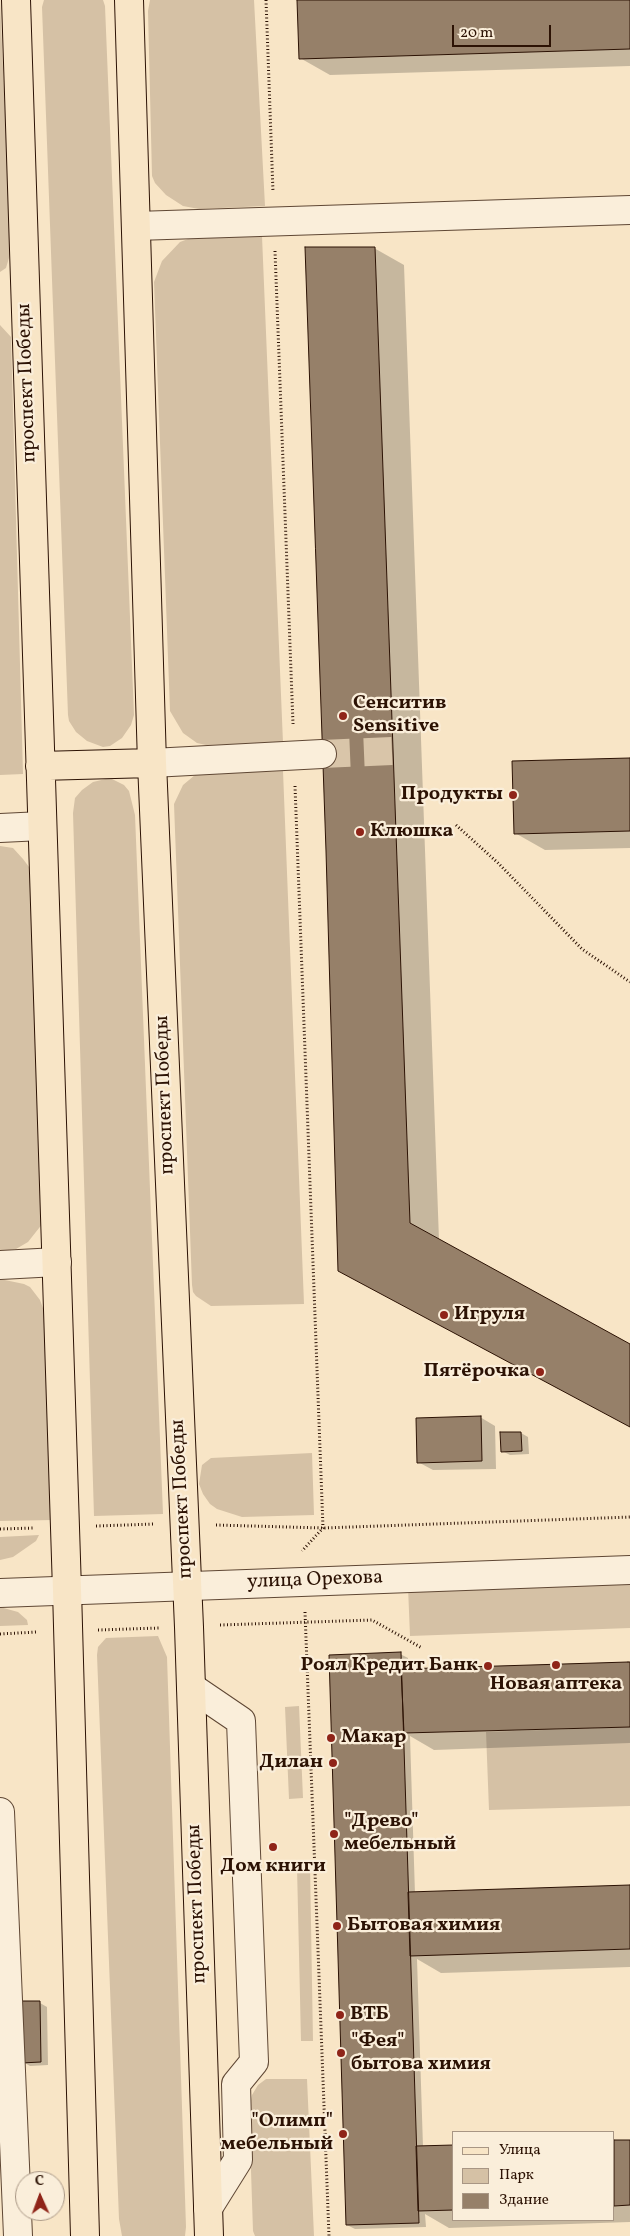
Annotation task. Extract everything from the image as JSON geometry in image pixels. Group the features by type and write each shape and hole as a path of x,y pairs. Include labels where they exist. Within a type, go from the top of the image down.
{"main road":[{"name":"проспект Победы","path":"16,0 67,1590 85,2236"},
{"name":"проспект Победы","path":"129,0 152,763 191,1687 209,2236"},
{"path":"40,766 152,763"}],"street":[{"path":"136,226 630,210"},
{"path":"152,763 322,754"},
{"path":"0,828 42,826"},
{"path":"0,1265 56,1262"},
{"name":"улица Орехова","path":"0,1593 630,1570"},
{"path":"191,1687 241,1721 254,2062 236,2084 238,2160 208,2208"},
{"path":"0,1812 18,2236"}],"path":[{"path":"456,825 498,864 582,949 630,982"},
{"path":"323,1528 630,1517"},
{"path":"306,1622 329,2236"}],"green space":[{"path":"0,0 11,251 6,268 0,272"},
{"path":"44,0 103,0 105,6 134,715 131,725 122,738 110,746 103,747 87,741 76,732 69,721 68,715 42,7"},
{"path":"150,0 254,0 265,206 199,209 183,206 166,195 155,183 152,176 148,11"},
{"path":"262,236 283,743 206,745 197,743 183,733 170,711 154,282 162,261 180,242 188,239"},
{"path":"0,325 11,337 23,774 0,775"},
{"path":"283,771 304,1304 211,1306 196,1296 192,1285 174,804 183,785 195,775 203,773"},
{"path":"110,778 124,785 129,791 135,815 163,1514 94,1516 73,813 75,798 82,790 93,782"},
{"path":"0,846 13,848 29,867 32,880 43,1223 28,1242 16,1249 0,1252"},
{"path":"0,1279 30,1287 40,1300 44,1311 53,1520 0,1521"},
{"path":"312,1453 314,1515 242,1517 217,1509 210,1504 199,1484 202,1465 211,1458"},
{"path":"39,1535 36,1541 13,1557 0,1560 0,1537"},
{"path":"630,1579 630,1628 410,1636 408,1587"},
{"path":"0,1607 18,1612 27,1620 28,1625 0,1626"},
{"path":"158,1636 167,1657 186,2227 185,2236 122,2236 119,2219 97,1655 98,1647 106,1638"},
{"path":"299,1706 303,1798 289,1799 285,1707"},
{"path":"630,1727 630,1806 489,1810 486,1732"},
{"path":"310,1865 313,2041 301,2041 297,1867"},
{"path":"266,2079 307,2079 314,2236 255,2236 253,2231 249,2110 252,2095 258,2085"}],"building":[{"path":"297,0 630,0 630,49 299,59"},
{"name":"Клюшка","path":"305,247 375,247 410,1223 630,1344 630,1427 338,1271 326,851"},
{"path":"630,758 630,831 514,834 512,761"},
{"path":"481,1416 482,1461 417,1463 416,1418"},
{"path":"500,1432 521,1432 522,1451 501,1452"},
{"path":"401,1652 419,2223 346,2225 329,1655"},
{"path":"630,1662 630,1727 404,1733 401,1669"},
{"path":"630,1885 630,1949 410,1956 408,1892"},
{"path":"20,2001 40,2001 41,2062 21,2063"},
{"path":"615,2140 630,2140 630,2205 615,2206"},
{"path":"452,2145 452,2210 418,2211 416,2146"}],"tunnel":[{"path":"322,754 393,751"}],"place":[{"name":"Сенситив Sensitive","path":"343,716"},
{"name":"Продукты","path":"513,795"},
{"name":"Клюшка","path":"360,832"},
{"name":"Игруля","path":"444,1315"},
{"name":"Пятёрочка","path":"540,1372"},
{"name":"Новая аптека","path":"556,1665"},
{"name":"Роял Кредит Банк","path":"488,1666"},
{"name":"Макар","path":"331,1738"},
{"name":"Дилан","path":"333,1763"},
{"name":"\"Древо\" мебельный","path":"334,1834"},
{"name":"Дом книги","path":"273,1847"},
{"name":"Бытовая химия","path":"337,1926"},
{"name":"ВТБ","path":"340,2015"},
{"name":"\"Фея\" бытова химия","path":"341,2053"},
{"name":"\"Олимп\" мебельный","path":"343,2134"}]}
